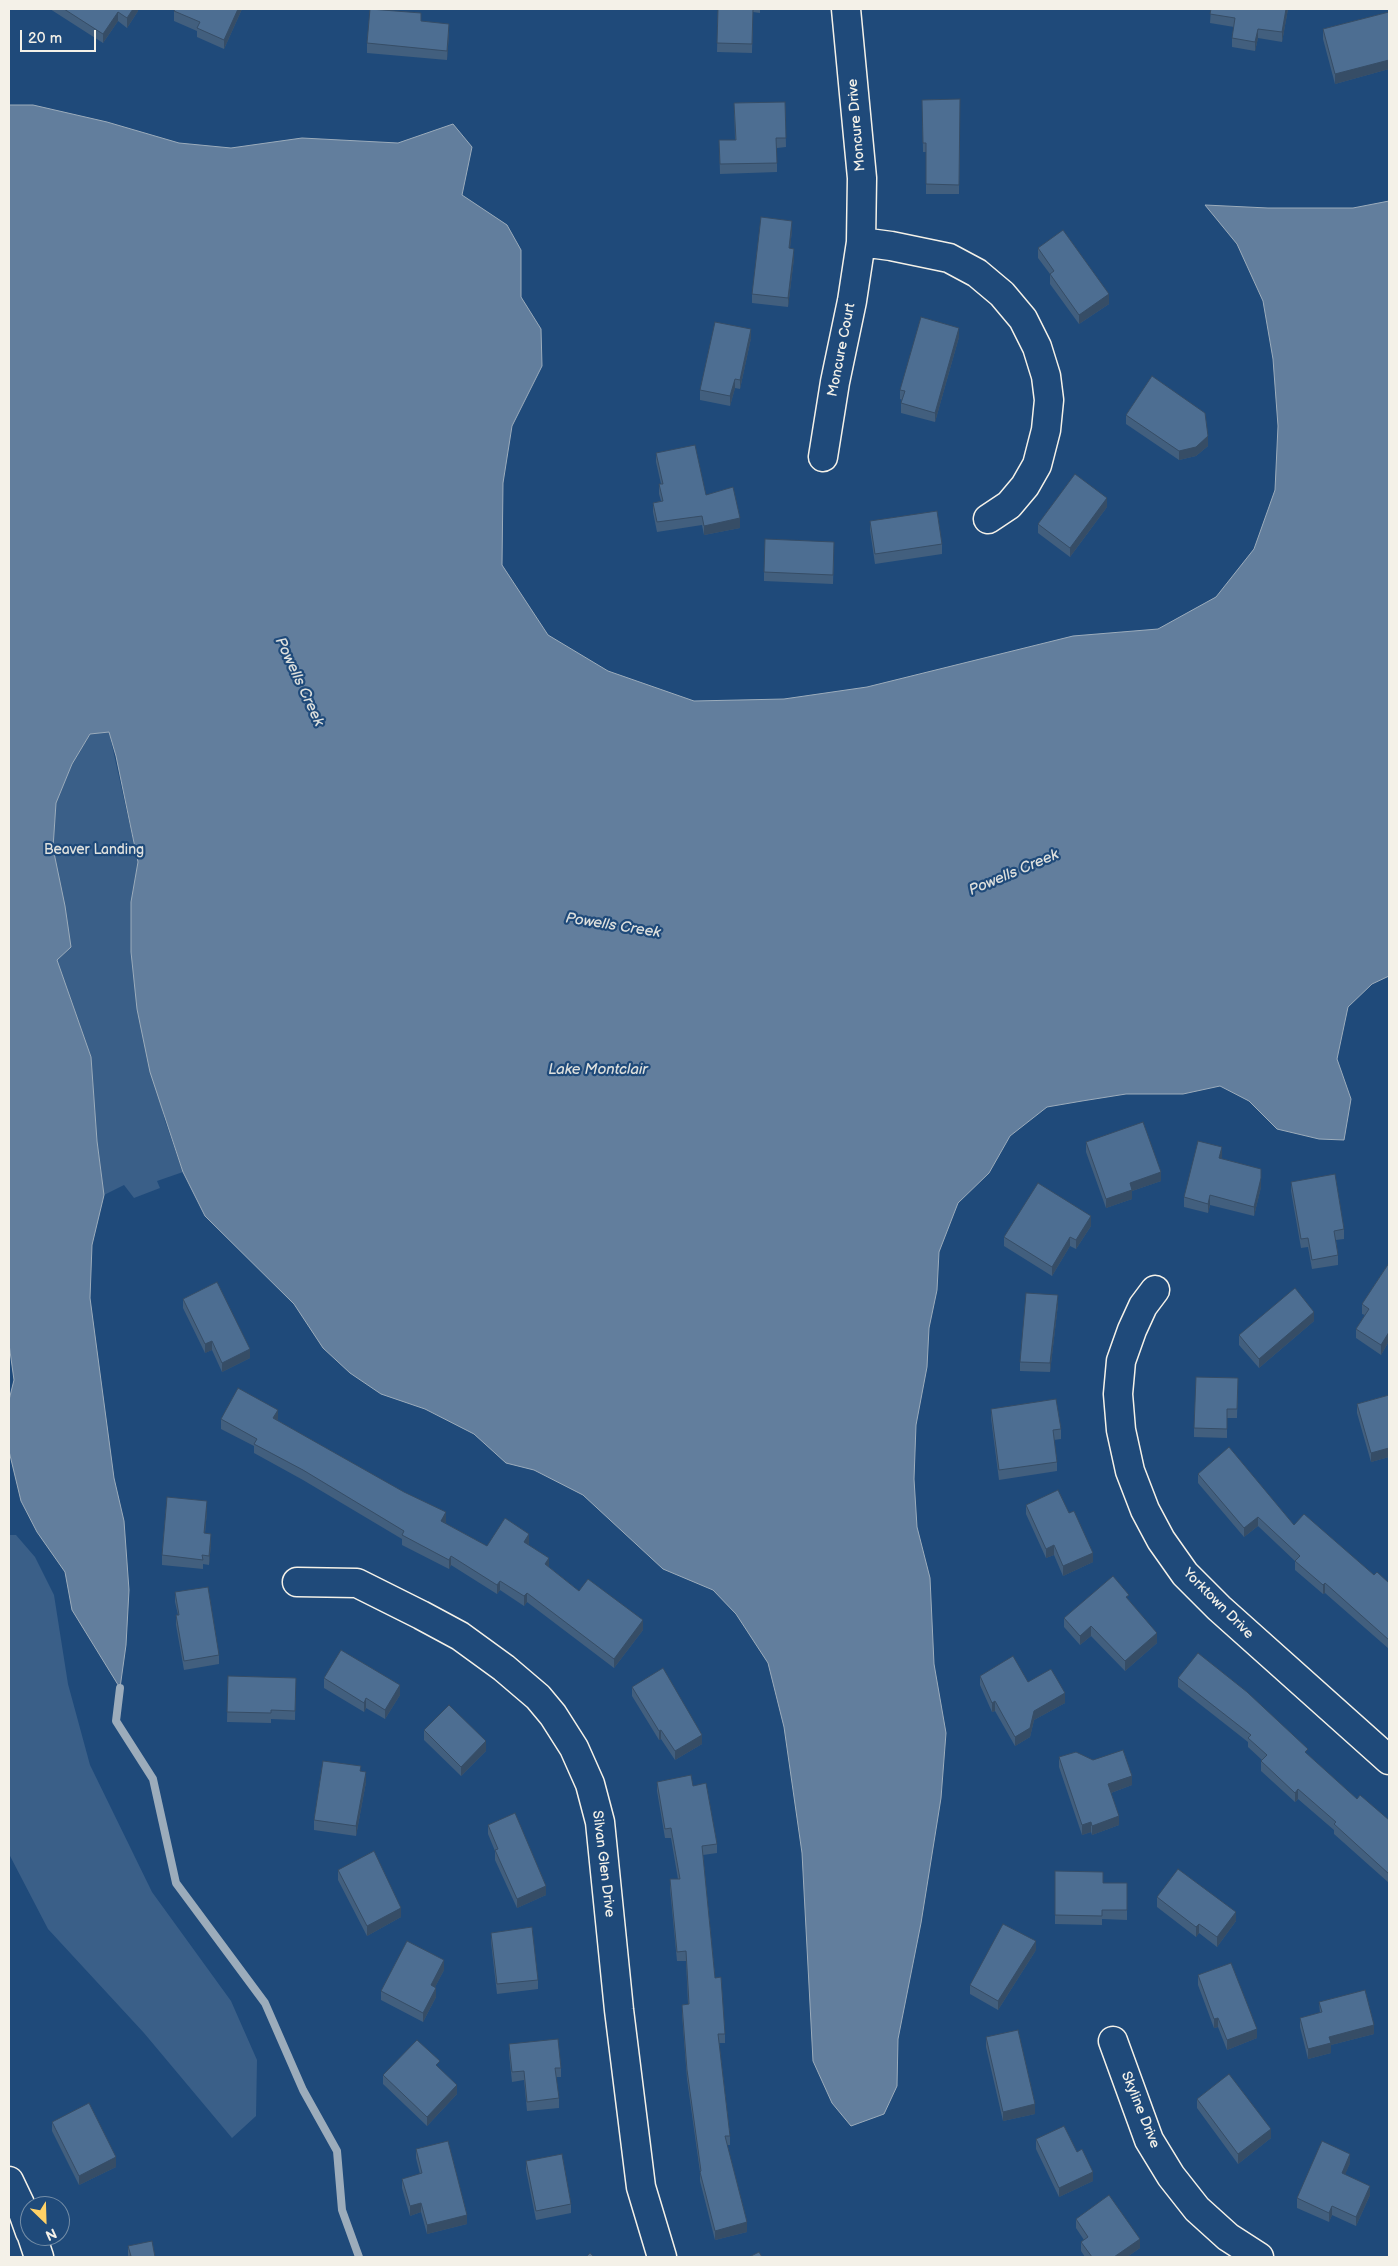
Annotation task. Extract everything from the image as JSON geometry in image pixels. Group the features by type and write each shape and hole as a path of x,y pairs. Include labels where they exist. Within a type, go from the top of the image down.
{"street":[{"name":"Moncure Drive","path":"846,9 862,178 861,242"},
{"name":"Moncure Court","path":"823,457 861,242"},
{"path":"861,242 949,258 978,273 1002,294 1023,319 1037,347 1046,376 1048,400 1046,430 1039,456 1025,486 1009,505 988,519"},
{"name":"Yorktown Drive","path":"1155,1290 1143,1306 1132,1330 1121,1361 1118,1394 1121,1430 1130,1471 1145,1510 1161,1540 1180,1567 1205,1594 1389,1760"},
{"name":"Silvan Glen Drive","path":"297,1582 358,1584 460,1636 504,1668 538,1697 553,1715 574,1748 590,1784 600,1822 620,2019 641,2187 662,2257"},
{"name":"Skyline Drive","path":"1113,2041 1149,2140 1171,2176 1197,2209 1228,2237 1259,2257"},
{"path":"9,2181 20,2204"}],"green space":[{"name":"Beaver Landing","path":"109,732 138,862 131,902 131,952 137,1009 165,1121 183,1172 157,1181 160,1188 134,1198 124,1185 104,1195 97,1141 91,1057 57,960 53,848 56,803 72,764 90,734"},
{"path":"9,1535 16,1535 35,1557 54,1595 68,1684 90,1765 152,1892 231,2001 257,2060 256,2116 232,2138 144,2033 48,1929 9,1854"}],"water":[{"name":"Lake Montclair","path":"9,105 33,105 107,122 179,143 231,148 302,138 398,143 453,124 472,147 462,195 507,225 521,250 521,297 541,329 542,366 512,426 503,483 502,565 548,635 608,671 694,701 784,699 867,687 1073,636 1158,629 1216,597 1254,549 1275,490 1278,426 1273,359 1263,301 1237,244 1205,205 1268,208 1353,208 1389,201 1389,976 1372,984 1348,1007 1337,1059 1351,1099 1344,1140 1319,1139 1277,1129 1249,1101 1220,1086 1183,1094 1126,1094 1082,1101 1047,1107 1010,1136 989,1173 958,1203 939,1252 937,1290 929,1328 927,1367 916,1425 914,1479 917,1527 930,1578 934,1664 946,1733 941,1798 921,1923 898,2039 897,2086 884,2114 851,2126 832,2103 813,2061 802,1853 784,1727 768,1663 736,1614 713,1590 663,1569 583,1495 534,1470 506,1463 474,1434 425,1409 381,1394 350,1373 323,1348 294,1304 205,1216 183,1172 150,1072 137,1009 131,952 131,902 138,862 116,756 109,732 90,734 72,764 56,803 53,848 71,947 57,960 91,1057 97,1141 104,1195 92,1245 90,1298 114,1478 124,1521 129,1590 126,1645 120,1688 72,1610 65,1572 37,1532 21,1501 9,1451 9,1400 14,1380 9,1344"}],"building":[{"path":"64,9 133,9 127,18 118,12 103,34"},
{"path":"175,9 238,9 224,40 197,28 200,22 174,11"},
{"path":"370,9 421,13 421,21 449,24 447,51 367,43"},
{"path":"718,9 753,9 752,44 717,43"},
{"path":"1211,9 1286,9 1282,32 1258,29 1255,42 1232,38 1235,18 1210,14"},
{"path":"1389,12 1389,60 1335,74 1323,29"},
{"path":"960,99 959,185 926,184 926,143 923,143 922,100"},
{"path":"785,102 786,138 776,138 777,163 720,164 719,140 736,140 734,103"},
{"path":"761,217 792,221 789,248 794,249 788,298 752,294"},
{"path":"1063,230 1109,294 1079,315 1050,274 1054,271 1038,248"},
{"path":"921,317 959,328 935,413 901,403 905,391 900,390"},
{"path":"715,322 751,329 740,380 735,379 730,396 700,390"},
{"path":"1152,376 1205,413 1208,436 1196,447 1179,451 1126,415"},
{"path":"695,445 706,495 733,487 740,518 704,526 702,516 657,522 653,503 663,501 659,484 663,484 656,453"},
{"path":"1075,474 1107,498 1070,548 1038,524"},
{"path":"937,511 942,544 875,554 870,521"},
{"path":"765,539 834,542 833,575 764,572"},
{"path":"1143,1122 1161,1172 1130,1183 1132,1190 1106,1199 1086,1142"},
{"path":"1198,1141 1222,1147 1219,1158 1261,1169 1261,1178 1254,1207 1210,1195 1208,1204 1184,1197"},
{"path":"1335,1174 1344,1229 1334,1231 1338,1255 1312,1260 1308,1238 1301,1239 1291,1182"},
{"path":"1038,1183 1091,1216 1076,1240 1070,1237 1052,1267 1004,1237"},
{"path":"1389,1263 1389,1332 1381,1345 1356,1329 1369,1309 1362,1304"},
{"path":"217,1282 250,1349 222,1363 212,1341 205,1344 183,1299"},
{"path":"1295,1288 1314,1312 1259,1359 1239,1335"},
{"path":"1026,1293 1058,1295 1050,1363 1020,1362"},
{"path":"1196,1377 1238,1378 1237,1409 1227,1409 1227,1429 1194,1428"},
{"path":"238,1388 278,1410 273,1418 404,1492 446,1512 441,1521 487,1546 505,1518 529,1534 524,1542 549,1558 545,1564 579,1591 588,1579 643,1620 614,1659 527,1593 524,1596 500,1581 497,1585 451,1556 449,1560 402,1535 404,1531 303,1470 254,1444 257,1439 221,1419"},
{"path":"1389,1395 1389,1448 1371,1453 1357,1404"},
{"path":"1056,1399 1061,1429 1053,1430 1057,1462 999,1470 991,1409"},
{"path":"1229,1447 1294,1525 1304,1514 1374,1575 1377,1572 1389,1583 1389,1640 1325,1583 1323,1585 1295,1561 1300,1556 1258,1517 1244,1528 1198,1474"},
{"path":"1058,1490 1069,1513 1074,1511 1093,1553 1063,1566 1054,1545 1046,1549 1026,1505"},
{"path":"167,1497 207,1501 204,1533 211,1534 209,1556 202,1555 203,1560 162,1555"},
{"path":"1113,1576 1129,1595 1126,1597 1157,1633 1125,1661 1091,1626 1080,1636 1064,1618"},
{"path":"208,1587 219,1655 184,1661 176,1615 179,1615 175,1592"},
{"path":"341,1650 400,1685 385,1710 366,1698 364,1703 324,1678"},
{"path":"1198,1653 1247,1692 1308,1749 1305,1752 1357,1799 1360,1795 1389,1820 1389,1874 1334,1824 1336,1822 1298,1789 1295,1793 1261,1761 1267,1755 1248,1738 1251,1735 1178,1678"},
{"path":"1013,1656 1028,1682 1051,1669 1065,1693 1034,1711 1030,1728 1015,1737 995,1701 992,1703 980,1676"},
{"path":"663,1668 702,1735 675,1751 661,1730 659,1731 632,1687"},
{"path":"228,1676 296,1678 295,1711 271,1710 271,1713 227,1712"},
{"path":"449,1705 486,1741 461,1767 424,1730"},
{"path":"1123,1750 1132,1776 1108,1784 1119,1816 1092,1826 1091,1822 1082,1825 1059,1757 1076,1752 1093,1760"},
{"path":"323,1761 361,1766 360,1771 366,1772 356,1826 314,1820"},
{"path":"691,1775 693,1786 706,1783 717,1844 702,1846 715,1978 721,1977 725,2034 718,2034 730,2136 725,2136 747,2222 715,2231 700,2172 687,2070 682,2005 689,2004 686,1951 677,1952 670,1879 680,1879 671,1828 665,1829 657,1782"},
{"path":"515,1813 546,1886 517,1899 495,1850 498,1849 488,1825"},
{"path":"374,1851 401,1908 367,1926 338,1870"},
{"path":"1178,1869 1236,1912 1217,1937 1199,1924 1196,1927 1157,1897"},
{"path":"1055,1871 1103,1872 1103,1883 1127,1883 1127,1910 1102,1910 1102,1916 1055,1915"},
{"path":"1003,1924 1036,1941 998,2001 970,1985"},
{"path":"532,1927 538,1980 497,1984 491,1933"},
{"path":"407,1941 444,1960 431,1985 436,1988 423,2013 381,1991"},
{"path":"1231,1963 1257,2029 1227,2040 1218,2018 1214,2019 1198,1975"},
{"path":"1365,1990 1374,2025 1329,2037 1331,2043 1308,2049 1300,2018 1322,2012 1319,2002"},
{"path":"1018,2030 1035,2104 1003,2112 986,2037"},
{"path":"558,2039 561,2068 555,2068 559,2098 527,2102 524,2071 512,2072 509,2044"},
{"path":"417,2040 440,2061 436,2065 457,2085 427,2117 383,2075"},
{"path":"1229,2074 1271,2129 1238,2154 1197,2099"},
{"path":"89,2103 116,2157 79,2176 52,2122"},
{"path":"1064,2126 1077,2152 1082,2149 1093,2172 1059,2188 1036,2139"},
{"path":"448,2141 467,2215 427,2225 421,2203 410,2206 402,2179 422,2173 416,2149"},
{"path":"1322,2141 1350,2154 1342,2173 1370,2186 1356,2217 1332,2206 1329,2213 1297,2198"},
{"path":"562,2154 571,2204 536,2211 526,2161"},
{"path":"1109,2195 1140,2239 1114,2257 1092,2257 1081,2242 1088,2237 1076,2219"},
{"path":"152,2241 155,2257 124,2257 131,2256 128,2246"},
{"path":"759,2252 762,2257 749,2257"},
{"path":"590,2253 594,2257 586,2257"}],"waterway":[{"path":"120,1688 116,1721 153,1779 176,1883 265,2003 303,2090 337,2151 342,2210 359,2257"}],"water label":[{"name":"Powells Creek","path":"299,682"},
{"name":"Powells Creek","path":"1014,873"},
{"name":"Powells Creek","path":"613,926"}]}
